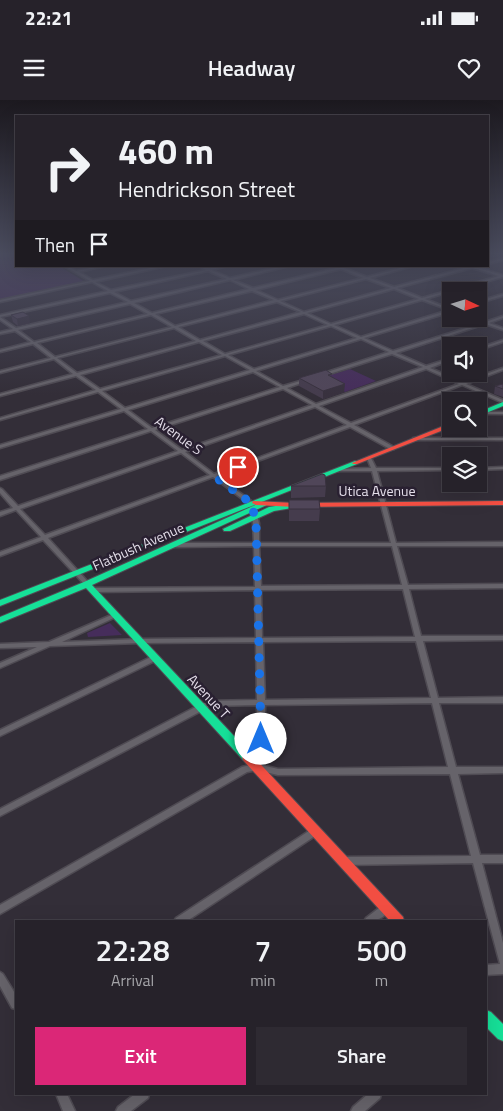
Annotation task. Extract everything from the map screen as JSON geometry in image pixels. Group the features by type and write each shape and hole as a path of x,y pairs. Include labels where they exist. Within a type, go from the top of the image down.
{"main road":[{"path":"487,410 503,403"},
{"name":"Flatbush Avenue","path":"2,620 90,587 174,545 198,541 285,492 442,428"},
{"name":"Flatbush Avenue","path":"0,603 253,510 285,492"},
{"name":"Utica Avenue","path":"266,503 503,503"},
{"path":"253,510 272,509 295,504"},
{"name":"Avenue T","path":"90,587 397,920"},
{"path":"487,1018 503,1034"}],"street":[{"path":"0,317 70,301"},
{"path":"127,301 392,448"},
{"path":"0,333 138,301"},
{"path":"0,351 205,301"},
{"path":"0,372 276,301"},
{"path":"277,301 503,403"},
{"path":"0,395 347,301"},
{"path":"0,420 414,301"},
{"path":"428,301 442,307"},
{"path":"0,447 442,313"},
{"name":"Avenue S","path":"0,317 214,476 253,510"},
{"path":"488,321 503,317"},
{"path":"488,323 503,329"},
{"path":"0,478 466,328"},
{"path":"487,346 503,341"},
{"path":"0,514 442,362"},
{"path":"0,554 503,369"},
{"path":"487,414 503,413"},
{"path":"415,439 503,439"},
{"path":"369,458 384,504 503,961"},
{"path":"487,468 503,468"},
{"path":"340,470 442,469"},
{"name":"Avenue T","path":"0,490 90,587"},
{"path":"253,510 256,545 261,755 257,767"},
{"path":"174,545 503,544"},
{"path":"90,587 503,586"},
{"path":"0,666 116,615"},
{"path":"0,646 258,640 503,638"},
{"path":"0,641 16,645"},
{"path":"0,733 156,658"},
{"path":"0,813 210,703 503,700"},
{"path":"0,910 245,769 257,767 278,772 503,770"},
{"path":"180,920 315,831"},
{"path":"343,861 503,859"},
{"path":"370,920 386,908"},
{"path":"487,970 503,969"},
{"path":"0,977 15,1002"},
{"path":"61,1095 69,1111"},
{"path":"122,1111 143,1095"},
{"path":"357,1111 375,1095"}],"shaded area":[{"path":"350,369 376,381 345,392 324,377"},
{"path":"110,623 122,635 88,637 87,633"}],"building":[{"path":"23,312 29,316 17,319 11,315"},
{"path":"326,370 332,374 328,375 345,384 323,391 299,378"},
{"path":"503,384 503,389 495,386"},
{"path":"322,474 325,475 326,486 291,486"},
{"path":"289,500 319,500 320,509 289,509"}],"traffic: fast":[{"path":"487,411 503,404"},
{"path":"0,603 355,463"},
{"path":"0,620 87,584 265,504"},
{"path":"227,529 272,509 295,505"},
{"path":"87,584 247,757"},
{"path":"487,1018 503,1034"}],"traffic: jam":[{"path":"355,463 442,429"},
{"path":"256,503 295,505 503,503"},
{"path":"247,757 397,920"}],"route":[{"path":"238,467 214,476 251,503 256,521 261,739"}]}
